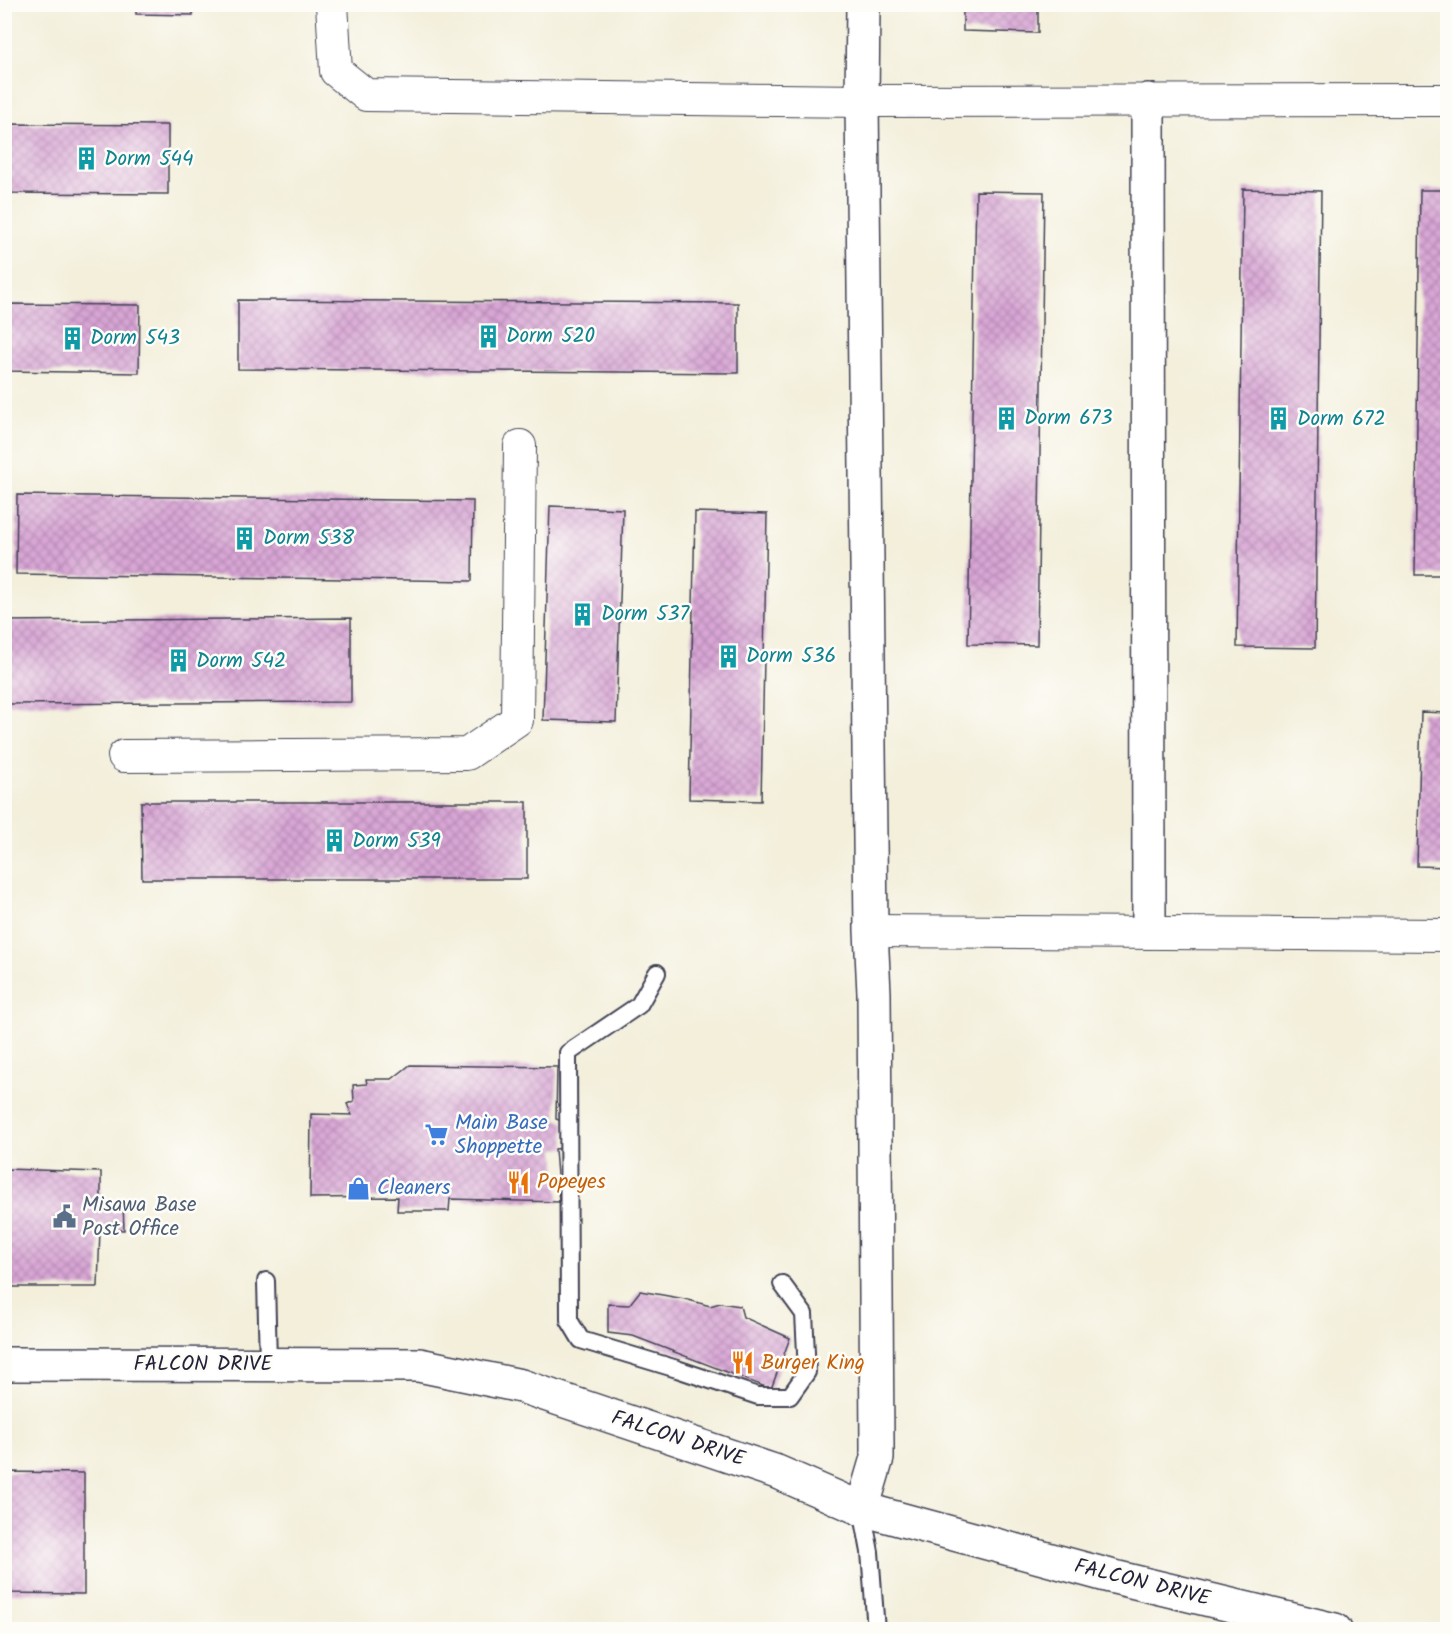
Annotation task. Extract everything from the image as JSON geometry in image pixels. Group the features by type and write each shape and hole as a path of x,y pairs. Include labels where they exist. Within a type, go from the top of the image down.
{"street":[{"path":"332,4 336,71 366,95 862,101 1448,100"},
{"path":"862,1509 877,1458 878,1445 862,101 863,4"},
{"path":"1148,100 1149,932"},
{"path":"124,756 467,754 517,720 520,446"},
{"path":"871,931 1448,935"},
{"name":"FALCON DRIVE","path":"4,1364 418,1365 521,1386 777,1472 862,1509 1110,1576 1255,1621 1335,1629"}],"lane":[{"path":"657,973 639,1005 568,1053 569,1320 581,1340 759,1396 790,1396 807,1372 804,1314 782,1284"},
{"path":"266,1281 268,1363"},
{"path":"862,1509 870,1552 876,1629"}],"building":[{"path":"136,4 193,4 193,15 136,14"},
{"path":"963,4 1038,4 1038,33 963,31"},
{"name":"Dorm 544","path":"4,124 168,125 168,194 4,193"},
{"name":"Dorm 672","path":"1243,189 1321,191 1315,648 1237,647"},
{"path":"1420,190 1448,190 1448,575 1415,575"},
{"name":"Dorm 673","path":"976,191 1044,192 1037,645 968,644"},
{"name":"Dorm 520","path":"238,300 738,303 738,373 238,369"},
{"name":"Dorm 543","path":"4,304 140,305 139,373 4,371"},
{"name":"Dorm 538","path":"17,495 473,501 472,581 16,574"},
{"name":"Dorm 537","path":"550,506 623,509 616,722 543,720"},
{"name":"Dorm 536","path":"695,512 767,514 761,801 689,799"},
{"name":"Dorm 542","path":"351,618 351,702 4,704 4,621"},
{"path":"1421,712 1448,713 1448,867 1417,866"},
{"name":"Dorm 539","path":"141,802 527,802 527,879 142,879"},
{"name":"Main Base Shoppette","path":"410,1065 557,1067 556,1119 564,1122 565,1148 555,1149 559,1202 450,1199 449,1211 397,1211 398,1197 310,1198 311,1114 352,1115 347,1104 354,1101 353,1085 367,1084 366,1079 392,1079"},
{"name":"Misawa Base Post Office","path":"4,1169 101,1172 101,1205 123,1203 124,1230 100,1229 98,1287 4,1287"},
{"name":"Burger King","path":"640,1291 710,1306 720,1303 740,1306 743,1317 790,1338 771,1389 633,1336 608,1333 608,1304 629,1305"},
{"path":"4,1472 84,1473 84,1594 4,1593"}],"place":[{"name":"Dorm 544","path":"86,159"},
{"name":"Dorm 520","path":"488,336"},
{"name":"Dorm 543","path":"72,338"},
{"name":"Dorm 673","path":"1006,418"},
{"name":"Dorm 672","path":"1279,419"},
{"name":"Dorm 538","path":"245,538"},
{"name":"Dorm 537","path":"583,614"},
{"name":"Dorm 536","path":"728,656"},
{"name":"Dorm 542","path":"178,661"},
{"name":"Dorm 539","path":"334,841"},
{"name":"Main Base Shoppette","path":"437,1135"},
{"name":"Popeyes","path":"519,1182"},
{"name":"Cleaners","path":"359,1188"},
{"name":"Misawa Base Post Office","path":"64,1217"},
{"name":"Burger King","path":"743,1363"}]}
